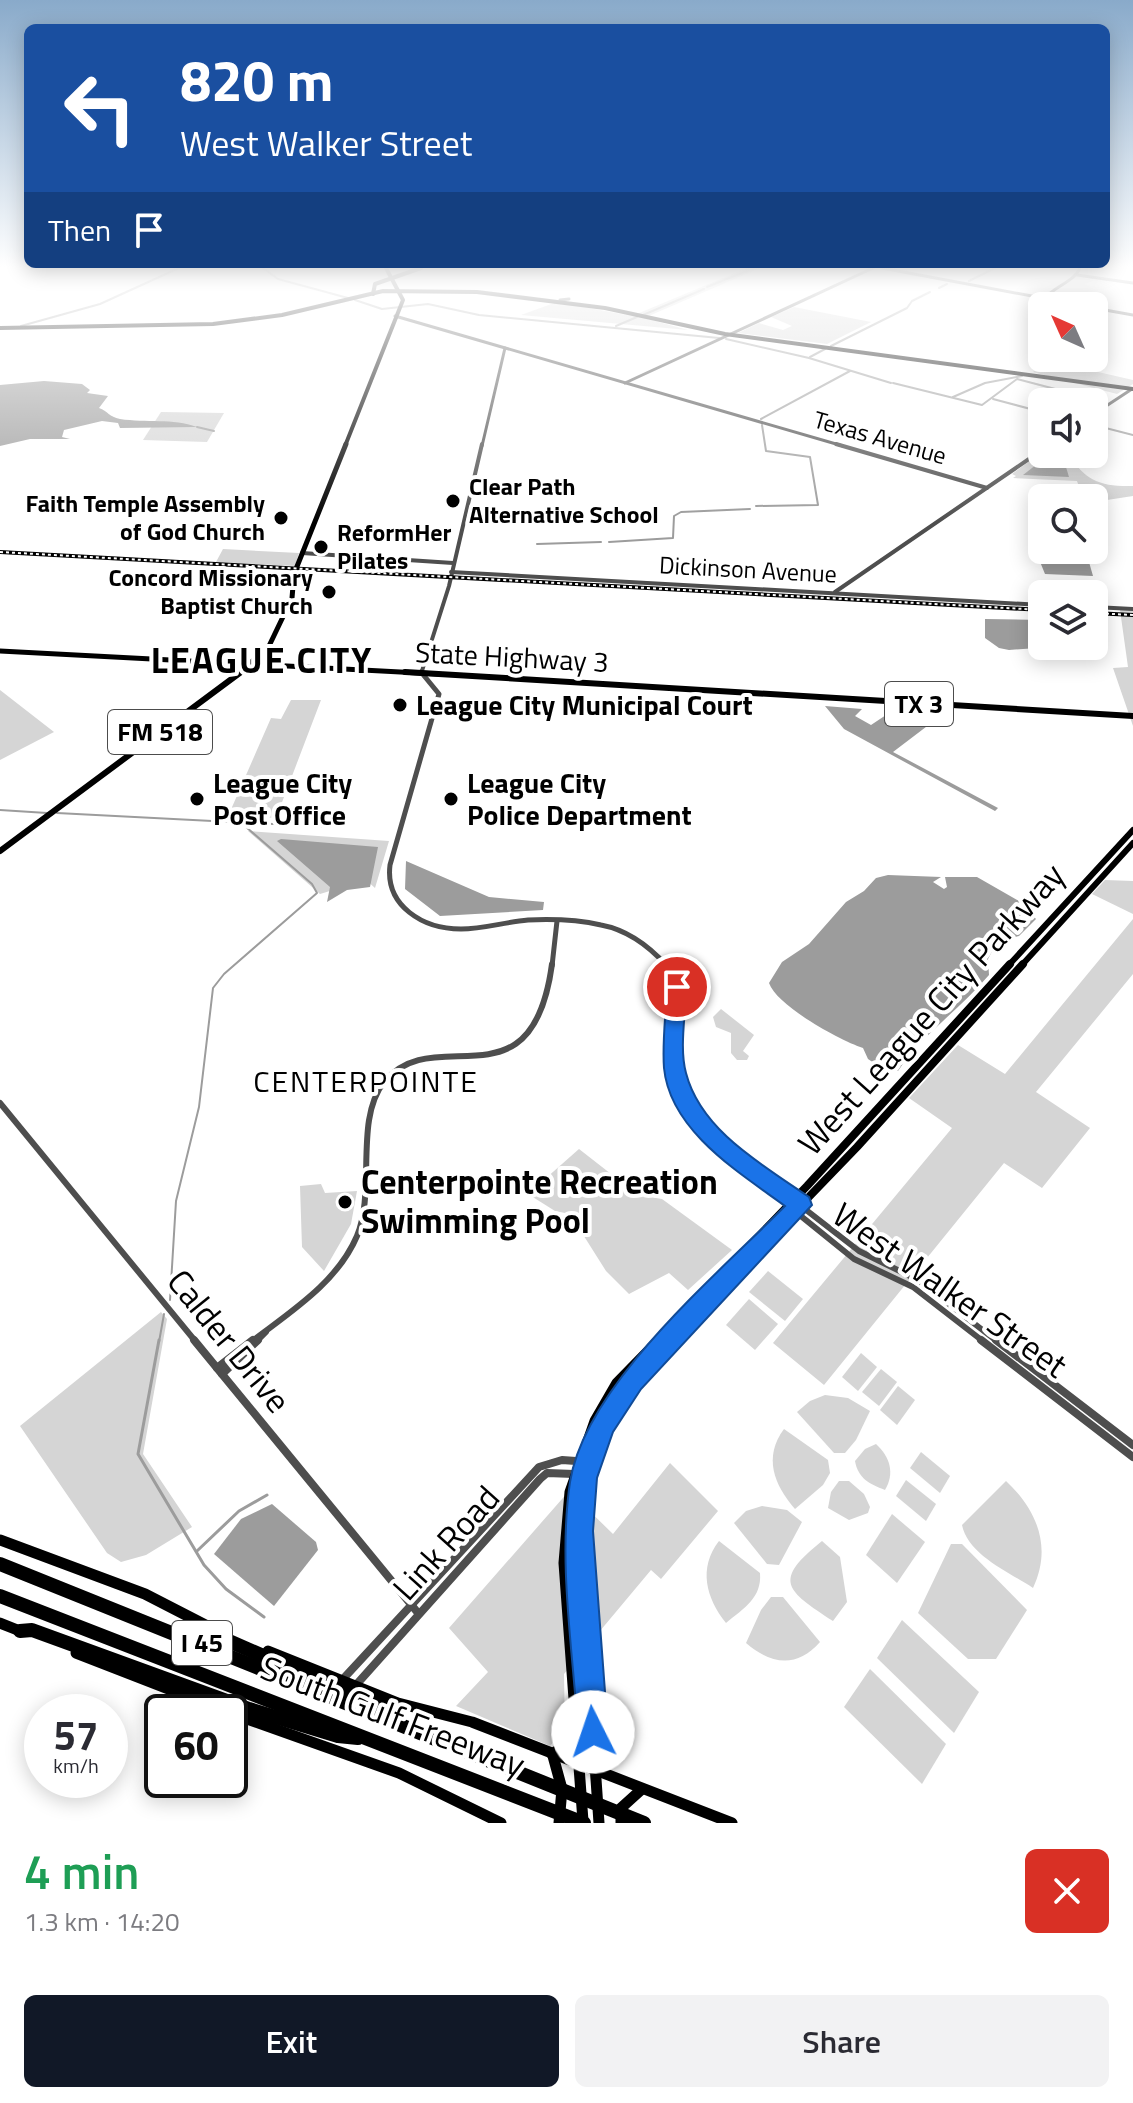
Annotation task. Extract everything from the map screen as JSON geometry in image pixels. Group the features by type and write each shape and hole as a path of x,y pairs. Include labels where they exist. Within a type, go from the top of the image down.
{"highway":[{"name":"South Gulf Freeway","path":"0,1564 186,1636 402,1727 642,1822"},
{"name":"South Gulf Freeway","path":"0,1596 584,1823"},
{"path":"20,1631 32,1630 249,1709 338,1736 372,1740"},
{"path":"216,1630 222,1638 385,1709 402,1727"}],"main road":[{"name":"FM 518","path":"0,851 251,664 269,646 292,598 293,578 380,353"},
{"path":"873,353 1133,389"},
{"name":"State Highway 3","path":"0,650 1133,716"},
{"name":"West League City Parkway","path":"795,1205 1132,831"},
{"name":"West League City Parkway","path":"584,1823 563,1545 573,1476 582,1461 598,1413 617,1383 795,1205 1133,843"},
{"name":"West League City Parkway","path":"582,1461 579,1531 599,1823"},
{"path":"0,1540 145,1594 216,1630 398,1703 472,1722 732,1823"},
{"path":"0,1623 183,1694"},
{"path":"552,1754 565,1746 575,1718"},
{"path":"248,1719 399,1773 501,1823"},
{"path":"552,1754 561,1768 563,1806 559,1823"},
{"path":"621,1823 621,1808 642,1789"}],"street":[{"path":"420,674 451,572 504,353"},
{"name":"Texas Avenue","path":"522,353 987,488"},
{"path":"625,383 689,353"},
{"path":"1108,405 1133,389"},
{"path":"834,593 1028,460"},
{"path":"302,553 453,563"},
{"name":"Dickinson Avenue","path":"451,572 1028,604"},
{"path":"1108,608 1133,609"},
{"name":"West Walker Street","path":"420,674 439,694 390,865 390,890 406,911 431,925 460,929 530,920 557,921 618,929 637,938 662,959 677,987 674,1071 683,1096 702,1126 741,1162 744,1170 859,1251 918,1280 1133,1445"},
{"path":"220,1371 254,1347 269,1328 334,1271 356,1237 373,1107 383,1083 411,1062 486,1056 524,1036 543,1009 557,921"},
{"name":"Calder Drive","path":"0,1103 418,1613"},
{"name":"West Walker Street","path":"795,1205 854,1259 913,1287 1133,1457"},
{"name":"Link Road","path":"342,1680 539,1467 556,1461 582,1461"},
{"name":"Link Road","path":"356,1686 418,1613 547,1473 573,1476"}],"shaded area":[{"path":"1033,372 1098,372 1133,380 1133,384 1117,394 1108,392 1108,388 1094,388"},
{"path":"44,381 82,384 90,390 87,393 108,396 99,408 116,418 197,427 120,428 118,423 102,421 64,430 62,437 70,439 30,439 0,446 0,385"},
{"path":"161,412 224,413 207,442 143,440"},
{"path":"1028,462 1028,468 1079,468 1095,480 1108,484 1013,478 1016,476 1012,474"},
{"path":"1032,468 1066,468 1069,477 1023,475"},
{"path":"1108,484 1133,486 1133,496 1108,500"},
{"path":"223,549 299,553 295,566 216,562"},
{"path":"1041,564 1090,564 1093,576 1045,574"},
{"path":"1120,610 1133,610 1133,726 1113,668 1128,667"},
{"path":"985,619 1028,620 1028,649 999,648 985,638"},
{"path":"0,690 54,732 0,760"},
{"path":"291,700 321,700 276,818 229,814 271,718 281,719"},
{"path":"825,706 862,709 855,716 871,725 892,711 943,714 893,752 998,808 995,811 844,729"},
{"path":"248,831 389,841 375,888 366,880 320,894"},
{"path":"277,841 378,847 370,887 347,890 327,902 330,887"},
{"path":"406,861 489,897 544,902 543,910 440,916 405,889"},
{"path":"888,875 941,877 933,882 944,889 947,887 945,877 977,877 1019,901 1036,919 1019,936 997,942 988,959 989,975 919,1045 898,1071 877,1065 868,1059 863,1048 839,1038 796,1012 774,992 769,983 782,962 809,944 846,902 864,891 876,878"},
{"path":"1105,880 1133,881 1133,914 1092,894"},
{"path":"1133,919 1133,974 1036,1092 1090,1128 1042,1188 1004,1163 824,1385 773,1343 952,1128 909,1098 958,1045 1005,1074"},
{"path":"721,1009 754,1035 743,1051 749,1056 747,1060 737,1060 731,1053 731,1033 716,1027 713,1017"},
{"path":"579,1149 638,1195 662,1199 732,1250 688,1290 669,1273 629,1294 606,1271 570,1214 555,1211 528,1194"},
{"path":"321,1184 325,1193 357,1191 351,1224 324,1271 302,1247 300,1186"},
{"path":"768,1271 803,1299 785,1321 749,1292"},
{"path":"749,1299 778,1324 755,1350 726,1325"},
{"path":"161,1312 167,1319 143,1454 192,1527 146,1555 121,1562 107,1553 20,1426"},
{"path":"861,1353 877,1367 858,1391 842,1377"},
{"path":"881,1369 897,1382 879,1406 862,1392"},
{"path":"898,1386 915,1400 897,1425 880,1410"},
{"path":"825,1395 848,1398 870,1411 856,1440 845,1453 834,1453 797,1412 810,1401"},
{"path":"784,1429 828,1460 830,1473 823,1485 795,1509 781,1490 774,1470 774,1450"},
{"path":"876,1444 890,1466 885,1490 865,1480 855,1461 865,1449"},
{"path":"921,1452 950,1476 940,1493 910,1468"},
{"path":"670,1463 718,1511 661,1579 651,1570 564,1674 565,1729 550,1746 456,1706 488,1672 449,1628 569,1491 613,1534"},
{"path":"906,1480 936,1504 926,1521 896,1496"},
{"path":"839,1481 849,1481 864,1494 870,1507 868,1513 849,1520 828,1508 831,1492"},
{"path":"1006,1481 1034,1517 1039,1531 1041,1559 1033,1588 981,1554 966,1536 962,1525"},
{"path":"272,1504 316,1542 318,1550 274,1606 214,1554 241,1519"},
{"path":"762,1506 787,1510 802,1522 779,1565 767,1564 734,1523 746,1511"},
{"path":"892,1514 925,1542 897,1583 866,1555"},
{"path":"719,1541 760,1573 755,1596 726,1623 709,1593 707,1583 708,1562"},
{"path":"822,1541 840,1557 847,1602 833,1621 804,1601 791,1584 796,1566"},
{"path":"951,1544 962,1544 1027,1610 996,1659 968,1659 918,1613"},
{"path":"771,1597 783,1597 820,1642 793,1660 765,1656 746,1643 761,1610"},
{"path":"902,1620 979,1692 954,1733 877,1658"},
{"path":"870,1669 946,1744 922,1784 844,1707"}],"waterway":[{"path":"787,353 891,383"},
{"path":"810,357 817,353"},
{"path":"761,419 850,371"},
{"path":"953,397 985,383 1022,376"},
{"path":"893,383 982,405 1017,379 1051,388"},
{"path":"993,399 1028,408"},
{"path":"756,506 818,505 810,457 766,451 762,425"},
{"path":"197,427 214,431"},
{"path":"1108,429 1133,435"},
{"path":"609,542 673,538 674,516 681,512 750,509"},
{"path":"537,544 601,542"},
{"path":"0,810 47,813"},
{"path":"57,813 331,827"},
{"path":"170,1300 176,1201 199,1107 213,988 224,974 317,893 312,884 246,827"},
{"path":"159,1342 164,1314"},
{"path":"159,1340 138,1454 204,1565 226,1589 264,1617"},
{"path":"197,1551 239,1511 267,1495"}],"railway":[{"path":"0,552 1028,609"},
{"path":"1108,614 1133,615"}],"place":[{"name":"Clear Path Alternative School","path":"453,501"},
{"name":"Faith Temple Assembly of God Church","path":"281,518"},
{"name":"ReformHer Pilates","path":"321,547"},
{"name":"Concord Missionary Baptist Church","path":"329,592"},
{"name":"League City Municipal Court","path":"400,705"},
{"name":"League City Post Office","path":"197,799"},
{"name":"League City Police Department","path":"451,799"},
{"name":"Centerpointe Recreation Swimming Pool","path":"345,1202"}],"district":[{"name":"LEAGUE CITY","path":"262,660"},
{"name":"CENTERPOINTE","path":"366,1082"}],"route":[{"path":"593,1732 579,1531 588,1462 603,1425 632,1380 801,1205 751,1166 731,1155 690,1109 674,1071 677,987"}]}
